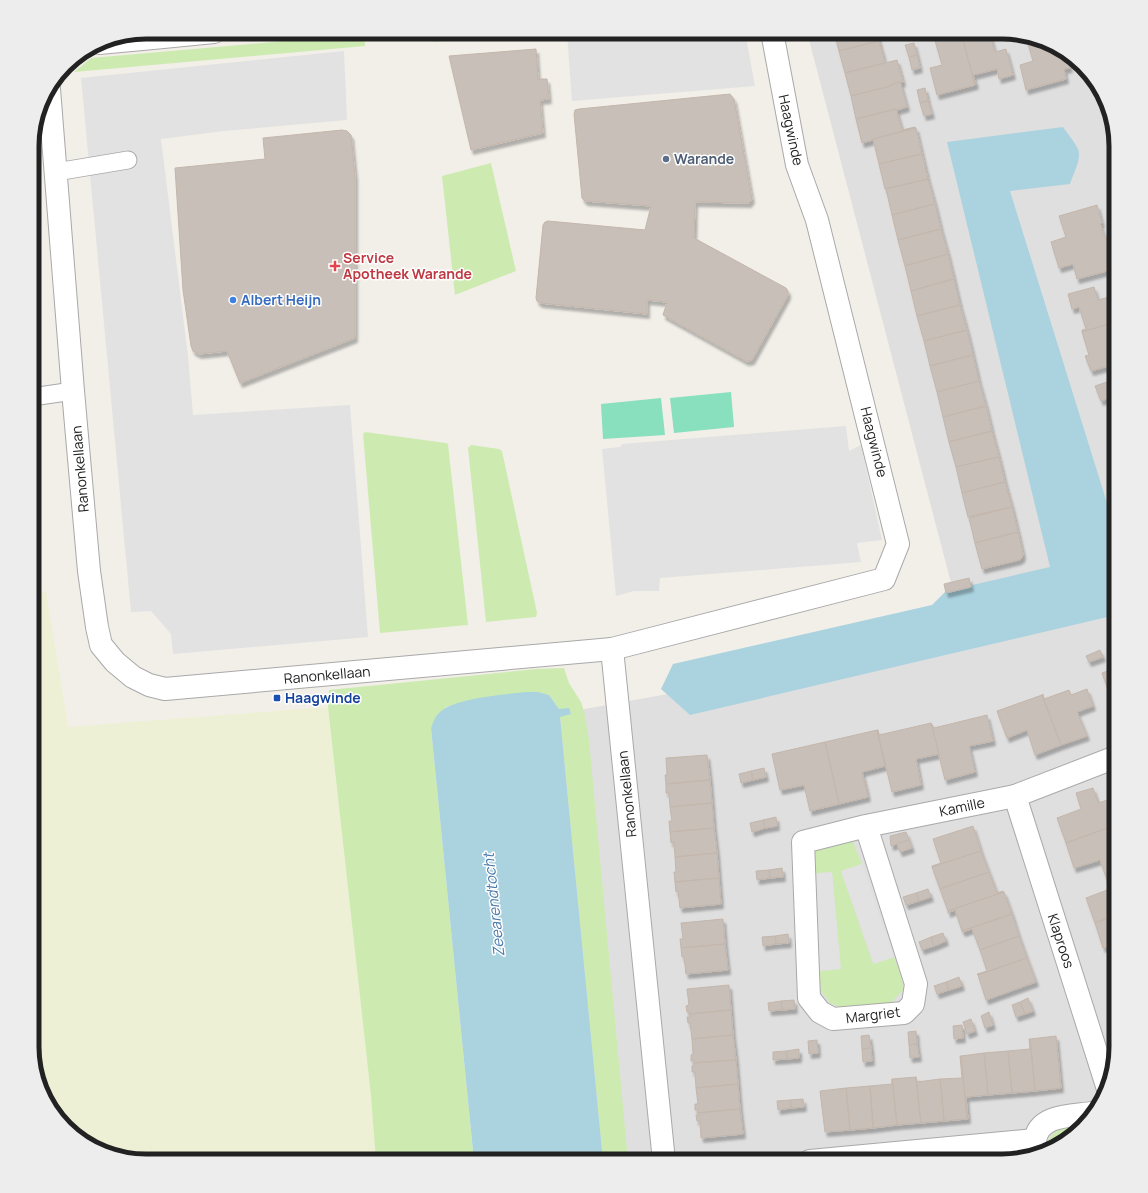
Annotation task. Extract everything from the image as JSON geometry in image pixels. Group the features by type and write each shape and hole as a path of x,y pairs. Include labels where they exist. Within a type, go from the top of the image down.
{"street":[{"name":"Haagwinde","path":"612,649 884,580 898,544 818,220 797,164 773,39"},
{"name":"Ranonkellaan","path":"50,99 89,571 101,645 114,662 133,677 149,685 165,689 612,649 663,1154"},
{"name":"Kamille","path":"803,842 866,826 1015,796 1109,760"},
{"name":"Klaproos","path":"1015,796 1104,1077"},
{"name":"Margriet","path":"803,842 809,998 820,1012 833,1019 904,1013 913,1004 916,984 866,826"},
{"path":"922,1154 1035,1147 1039,1130 1046,1121 1085,1114"}],"lane":[{"path":"56,172 128,160"},
{"path":"39,395 73,391"}],"shaded area":[{"path":"567,39 746,39 755,86 572,101"},
{"path":"809,39 1009,39 1030,43 1049,50 1078,70 1098,99 1105,118 1109,139 1109,1054 1107,1068 1098,1094 1082,1118 1073,1127 1043,1146 1023,1152 1009,1154 546,1154 503,724 717,685 962,625"},
{"path":"344,51 347,120 224,131 161,139 188,356 193,415 350,405 368,637 173,654 171,634 151,611 131,612 81,78"},
{"path":"846,426 849,451 861,445 882,540 857,543 861,562 660,578 659,591 634,591 616,596 602,449 620,447 622,444"},
{"path":"862,864 894,957 874,964 841,871"},
{"path":"832,872 841,969 819,971 811,874"}],"green space":[{"path":"307,39 364,39 365,46 74,72 91,58"},
{"path":"433,39 466,39 433,42"},
{"path":"491,163 516,271 455,295 442,176"},
{"path":"731,392 734,427 674,433 670,398"},
{"path":"661,398 665,435 603,439 601,404"},
{"path":"365,432 448,444 468,625 380,633 363,434"},
{"path":"471,445 499,449 502,451 537,613 536,617 486,622 468,448"},
{"path":"46,591 68,727 328,707 371,1096 375,1154 139,1154 125,1152 105,1146 87,1136 66,1118 53,1100 43,1075 39,1047 39,592"},
{"path":"564,668 569,683 581,702 584,711 589,740 627,1154 602,1154 560,716 571,714 559,709 549,695 532,693 483,698 446,707 431,728 473,1154 375,1154 371,1096 328,707 329,690 536,669"},
{"path":"852,840 862,864 841,871 873,964 894,957 902,978 903,990 890,1004 844,1009 830,1003 821,991 819,971 840,968 832,872 811,874 811,851"},
{"path":"1068,1127 1073,1127 1047,1144 1054,1133"}],"water":[{"path":"1063,127 1078,149 1078,162 1070,184 1010,191 1109,509 1109,617 690,715 661,689 673,664 932,605 946,591 1050,567 947,142"},
{"name":"Zeearendtocht","path":"538,692 549,695 559,709 569,708 571,714 560,717 602,1154 473,1154 431,728 438,714 447,707 468,700 507,694"}],"building":[{"path":"836,39 879,39 879,41 839,51"},
{"path":"935,39 963,39 975,85 937,95 930,68 942,65"},
{"path":"963,39 991,39 995,52 1006,49 1013,75 999,79 997,69 973,75 975,85"},
{"path":"879,41 885,63 845,73 839,51"},
{"path":"1028,42 1043,47 1061,57 1069,62 1070,68 1064,69 1066,79 1026,90 1020,65 1033,61"},
{"path":"914,43 917,55 909,57 905,45"},
{"path":"536,49 538,79 547,79 549,99 540,100 543,133 471,150 449,56"},
{"path":"917,55 920,68 912,70 909,57"},
{"path":"897,60 903,82 851,96 845,73"},
{"path":"900,82 907,107 856,119 851,96 891,86 890,85"},
{"path":"925,88 928,101 920,103 917,90"},
{"path":"730,94 734,99 752,199 749,203 695,202 694,238 786,288 788,291 788,295 752,360 746,361 663,315 667,302 647,300 647,314 540,303 537,301 536,298 543,225 545,222 548,221 645,230 651,206 585,201 582,198 574,114 575,110"},
{"path":"928,101 932,114 924,116 920,103"},
{"path":"896,109 902,130 916,128 862,143 856,119"},
{"path":"916,128 922,154 879,164 873,139"},
{"path":"342,130 347,131 351,135 355,176 355,338 240,383 227,351 199,354 193,351 191,346 183,290 175,168 265,159 263,138"},
{"path":"922,154 928,179 885,189 879,164"},
{"path":"928,179 935,204 892,215 886,189"},
{"path":"935,204 941,229 898,240 892,215"},
{"path":"1097,205 1102,223 1100,223 1109,246 1109,254 1107,254 1109,271 1077,279 1073,264 1059,268 1051,242 1066,237 1059,216"},
{"path":"941,229 948,254 905,266 898,240"},
{"path":"948,254 954,279 911,291 905,266"},
{"path":"954,279 960,305 917,316 911,291"},
{"path":"1094,287 1098,300 1109,297 1109,324 1082,332 1082,330 1086,329 1079,307 1072,309 1068,294"},
{"path":"960,305 967,330 924,341 917,316"},
{"path":"1109,324 1109,366 1091,371 1085,356 1089,355 1082,332"},
{"path":"967,330 973,355 930,366 924,341"},
{"path":"973,355 979,381 937,392 930,366"},
{"path":"979,381 986,406 943,417 937,392"},
{"path":"1109,381 1109,404 1107,399 1101,401 1095,386"},
{"path":"986,406 992,431 949,442 943,417"},
{"path":"992,431 999,457 956,467 949,442"},
{"path":"999,457 1005,482 962,493 956,467"},
{"path":"1005,482 1012,507 968,517 962,493"},
{"path":"1012,507 1018,532 975,543 969,518"},
{"path":"1018,532 1023,554 1022,558 982,569 975,543"},
{"path":"969,578 971,587 946,593 944,584"},
{"path":"1100,650 1103,657 1089,662 1086,656"},
{"path":"1109,670 1109,692 1102,673"},
{"path":"1087,689 1093,706 1077,712 1087,736 1061,745 1042,695 1043,694 1044,699 1069,690 1071,695"},
{"path":"1042,695 1061,745 1035,755 1027,730 1007,738 997,711"},
{"path":"987,715 993,741 969,746 975,772 945,780 931,723 934,728"},
{"path":"931,723 939,754 916,759 921,785 892,792 877,730 879,735"},
{"path":"877,730 885,766 862,772 868,797 839,804 825,742"},
{"path":"825,742 839,804 810,811 804,785 780,790 772,754"},
{"path":"707,755 710,780 666,784 666,758"},
{"path":"764,768 766,777 753,780 751,771"},
{"path":"751,771 753,780 741,783 739,774"},
{"path":"710,780 712,803 670,807 669,793 666,793 666,784"},
{"path":"1093,788 1098,803 1108,800 1109,828 1066,843 1057,818 1081,809 1076,793"},
{"path":"712,803 714,828 670,832 669,821 672,821 670,807"},
{"path":"776,817 777,826 765,828 763,820"},
{"path":"763,820 765,828 752,832 750,823"},
{"path":"973,826 981,851 932,867 941,863 933,839"},
{"path":"714,828 717,853 675,857 674,842 671,843 670,832"},
{"path":"1109,828 1109,873 1105,874 1100,860 1074,868 1066,843"},
{"path":"906,832 909,840 891,846 890,836"},
{"path":"909,840 912,848 900,852 897,844"},
{"path":"981,851 989,872 940,889 932,867"},
{"path":"717,853 719,878 675,882 675,857"},
{"path":"782,868 783,877 770,878 769,870"},
{"path":"769,870 770,878 757,880 756,871"},
{"path":"989,872 997,893 1004,892 948,911 940,889"},
{"path":"1109,873 1109,886 1105,874"},
{"path":"719,878 721,904 680,908 678,891 676,892 675,882"},
{"path":"928,889 931,897 919,901 916,893"},
{"path":"1109,889 1109,918 1095,923 1086,898"},
{"path":"1004,892 1012,914 962,931 955,910 948,913 948,911"},
{"path":"916,893 919,901 906,905 903,897"},
{"path":"1012,914 1019,936 980,950 972,929 962,931"},
{"path":"1109,918 1109,946 1103,948 1095,923"},
{"path":"723,919 725,944 681,948 680,939 683,939 681,923"},
{"path":"943,933 946,941 934,946 931,937"},
{"path":"788,934 789,943 776,944 775,936"},
{"path":"775,936 776,944 763,946 762,937"},
{"path":"1019,936 1027,958 978,975 977,974 987,971 980,950"},
{"path":"931,937 934,946 922,950 919,942"},
{"path":"725,944 728,970 686,974 684,957 682,957 681,948"},
{"path":"1027,958 1036,982 986,1000 978,975"},
{"path":"959,977 962,986 949,990 946,982"},
{"path":"946,982 949,990 937,994 934,986"},
{"path":"729,985 731,1010 690,1014 687,1012 686,1006 689,1005 687,989"},
{"path":"1028,998 1033,1011 1025,1014 1020,1002"},
{"path":"794,1000 795,1009 782,1010 781,1001"},
{"path":"781,1001 782,1010 769,1011 768,1003"},
{"path":"1020,1002 1025,1014 1016,1017 1012,1005"},
{"path":"731,1010 733,1035 692,1039 690,1023 688,1023 687,1017 690,1017 690,1014"},
{"path":"989,1012 993,1025 985,1028 981,1016"},
{"path":"971,1019 975,1031 967,1034 963,1022"},
{"path":"962,1025 963,1038 954,1039 953,1026"},
{"path":"916,1031 917,1044 909,1045 908,1032"},
{"path":"733,1035 736,1060 694,1063 694,1061 691,1061 691,1055 693,1054 692,1039"},
{"path":"869,1035 871,1048 862,1049 861,1036"},
{"path":"1056,1036 1061,1088 1035,1091 1030,1039"},
{"path":"1029,1039 1035,1091 1012,1093 1008,1051 1030,1049"},
{"path":"817,1040 818,1053 809,1054 808,1041"},
{"path":"917,1044 919,1057 910,1058 909,1045"},
{"path":"871,1048 872,1061 863,1062 862,1049"},
{"path":"799,1049 799,1058 787,1059 786,1051"},
{"path":"786,1051 787,1059 773,1060 773,1052"},
{"path":"1008,1051 1012,1093 988,1095 984,1053"},
{"path":"984,1053 988,1095 966,1097 967,1119 961,1056"},
{"path":"960,1056 967,1119 944,1121 940,1079 962,1078"},
{"path":"736,1060 738,1084 696,1088 695,1072 692,1072 692,1066 694,1066 694,1063"},
{"path":"916,1077 921,1123 897,1125 892,1079"},
{"path":"916,1077 917,1082 940,1079 944,1121 921,1123"},
{"path":"892,1079 897,1125 873,1128 870,1086 892,1084"},
{"path":"738,1084 740,1109 698,1113 698,1110 695,1110 695,1104 698,1104 696,1088"},
{"path":"870,1086 873,1128 850,1130 846,1088"},
{"path":"846,1088 850,1130 825,1132 820,1091"},
{"path":"803,1099 804,1107 791,1108 790,1100"},
{"path":"790,1100 791,1108 778,1110 777,1101"},
{"path":"740,1109 743,1134 701,1138 700,1121 697,1121 696,1115 699,1115 698,1113"}],"place":[{"name":"Warande","path":"666,159"},
{"name":"Service Apotheek Warande","path":"335,266"},
{"name":"Albert Heijn","path":"233,300"},
{"name":"Haagwinde","path":"277,698"}]}
